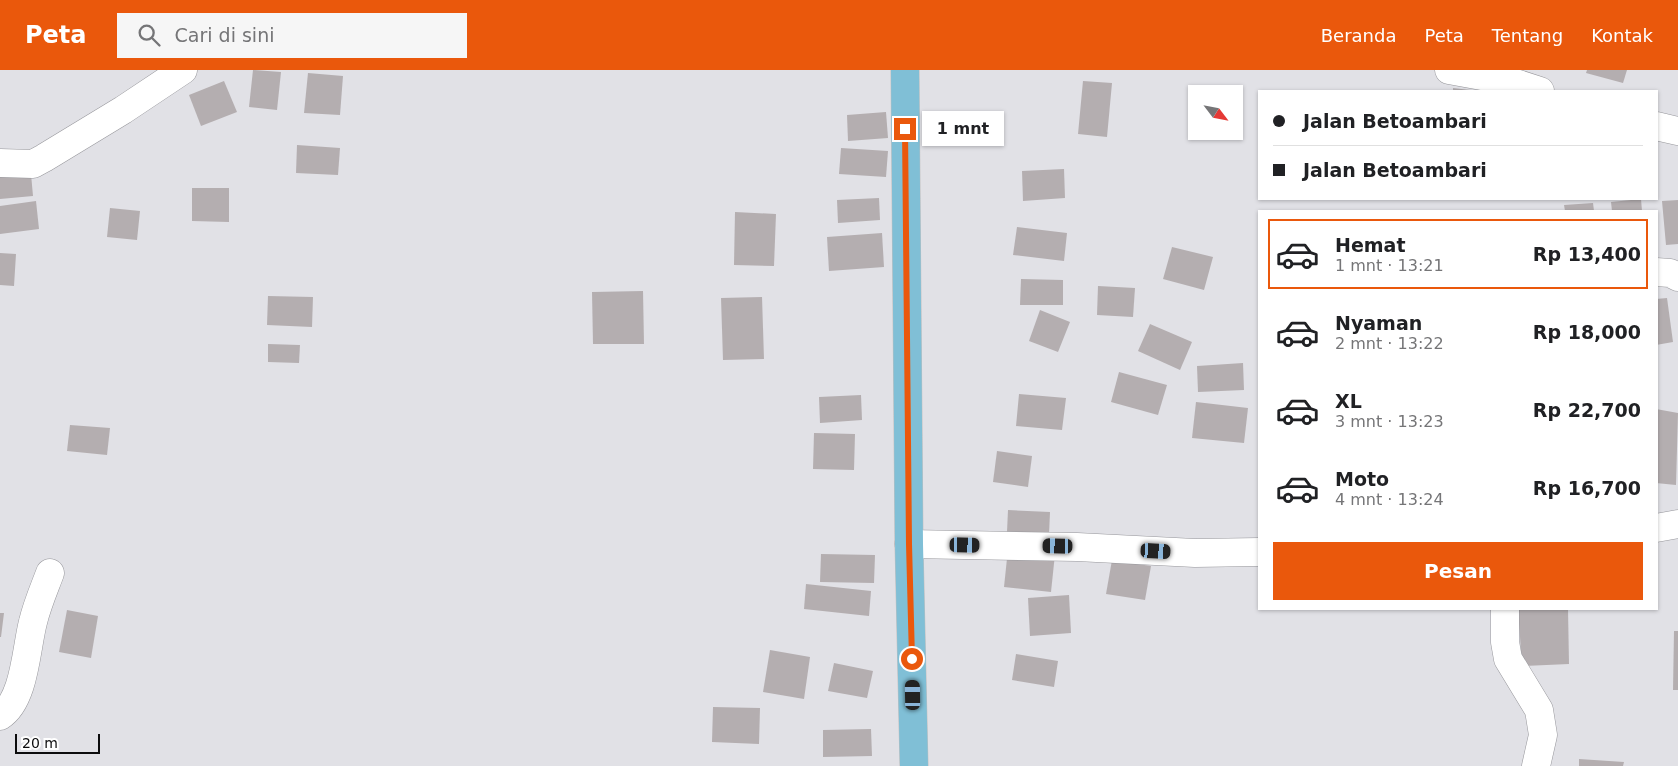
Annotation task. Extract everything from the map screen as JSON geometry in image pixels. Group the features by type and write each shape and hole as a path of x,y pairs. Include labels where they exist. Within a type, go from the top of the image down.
{"main road":[{"path":"905,70 909,544 914,766"}],"street":[{"path":"0,163 33,164 124,110 184,70"},
{"path":"1449,70 1509,81 1537,90"},
{"path":"1658,126 1678,131"},
{"path":"1658,272 1670,273 1678,277"},
{"path":"1658,528 1678,524"},
{"path":"909,544 1077,547 1195,553 1258,552"},
{"path":"0,716 18,693 33,621 50,574"},
{"path":"1505,610 1504,642 1508,659 1539,710 1543,735 1536,766"}],"building":[{"path":"253,70 281,72 277,110 249,107"},
{"path":"1587,70 1627,70 1623,83 1586,73"},
{"path":"308,73 343,76 340,115 304,113"},
{"path":"224,81 237,112 201,126 189,95"},
{"path":"1083,81 1112,83 1107,137 1078,134"},
{"path":"1453,88 1470,90 1453,90"},
{"path":"886,112 888,138 848,141 847,115"},
{"path":"297,145 340,148 338,175 296,173"},
{"path":"841,148 888,151 886,177 839,174"},
{"path":"1064,169 1065,198 1023,201 1022,171"},
{"path":"31,174 33,196 0,199 0,177"},
{"path":"192,188 229,188 229,222 192,221"},
{"path":"879,198 880,220 838,223 837,200"},
{"path":"1641,200 1642,210 1612,210 1611,202"},
{"path":"1678,200 1678,244 1666,245 1662,201"},
{"path":"36,201 39,229 0,234 0,206"},
{"path":"1593,203 1594,210 1565,210 1564,205"},
{"path":"110,208 140,211 137,240 107,237"},
{"path":"735,212 776,214 774,266 734,265"},
{"path":"1017,227 1067,233 1064,261 1013,255"},
{"path":"882,233 884,267 829,271 827,237"},
{"path":"1172,247 1213,257 1204,290 1163,279"},
{"path":"0,253 16,254 14,286 0,285"},
{"path":"1021,279 1063,280 1063,305 1020,305"},
{"path":"1098,286 1135,288 1133,317 1097,315"},
{"path":"643,291 644,344 593,344 592,292"},
{"path":"268,296 313,297 312,327 267,325"},
{"path":"762,297 764,359 723,360 721,298"},
{"path":"1667,298 1673,342 1658,345 1658,299"},
{"path":"1040,310 1070,322 1058,352 1029,341"},
{"path":"1150,324 1192,342 1180,370 1138,351"},
{"path":"268,344 300,345 299,363 268,362"},
{"path":"1243,363 1244,390 1198,392 1197,366"},
{"path":"1119,372 1167,385 1158,415 1111,402"},
{"path":"1019,394 1066,398 1062,430 1016,426"},
{"path":"861,395 862,420 820,423 819,397"},
{"path":"1196,402 1248,408 1244,443 1192,438"},
{"path":"1658,409 1678,413 1676,485 1658,483"},
{"path":"70,425 110,428 107,455 67,451"},
{"path":"814,433 855,434 854,470 813,469"},
{"path":"997,451 1032,456 1028,487 993,482"},
{"path":"1008,510 1050,512 1049,535 1007,532"},
{"path":"1008,549 1055,554 1051,592 1004,587"},
{"path":"821,554 875,555 874,583 820,582"},
{"path":"1112,560 1151,566 1145,600 1106,594"},
{"path":"806,584 871,591 869,616 804,609"},
{"path":"1069,595 1071,633 1030,636 1028,598"},
{"path":"67,610 98,616 91,658 59,652"},
{"path":"1518,610 1568,610 1569,664 1522,666"},
{"path":"0,613 4,613 1,637 0,637"},
{"path":"1674,631 1678,631 1678,690 1673,690"},
{"path":"770,650 810,657 804,699 763,692"},
{"path":"1016,654 1058,661 1054,687 1012,680"},
{"path":"834,663 873,671 867,698 828,691"},
{"path":"713,707 760,708 759,744 712,742"},
{"path":"871,729 872,756 823,757 823,730"},
{"path":"1579,759 1624,762 1623,766 1579,766"}],"route":[{"path":"905,129 912,659"}]}
